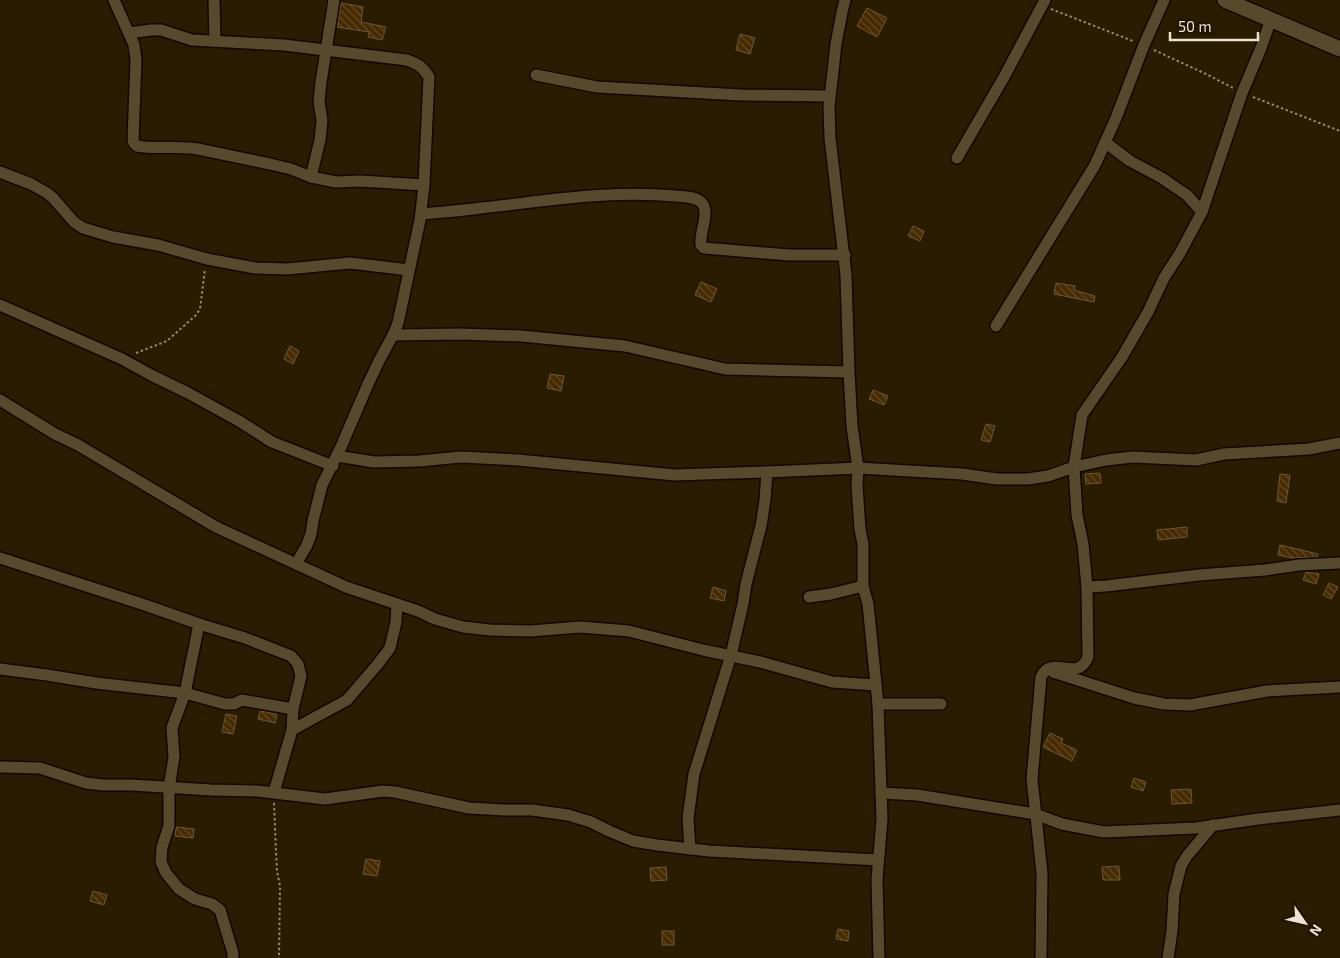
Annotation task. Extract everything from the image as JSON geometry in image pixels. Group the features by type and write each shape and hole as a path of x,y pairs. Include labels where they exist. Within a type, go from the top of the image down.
{"street":[{"path":"114,0 134,45 136,60 133,140 137,146 161,149 188,147 270,164 291,169 310,177 336,182 360,180 424,185"},
{"path":"214,0 215,41"},
{"path":"310,177 320,140 322,121 320,101 334,0"},
{"path":"845,0 836,44 830,96 830,138 831,159 845,255 849,372 852,426 858,468 856,486 862,544 863,586 869,612 878,704 882,819 877,898 879,958"},
{"path":"996,326 1095,165 1164,0"},
{"path":"1225,0 1340,49"},
{"path":"957,158 1044,3"},
{"path":"1041,958 1042,880 1032,779 1041,677 1043,673 1051,668 1080,668 1087,659 1087,587 1083,544 1077,515 1074,467 1081,421 1084,411 1122,357 1202,212 1242,93 1271,19"},
{"path":"129,33 161,30 192,40 284,45 407,60 424,68 429,77 421,214 398,323 368,384 335,461 322,485 311,534 296,564"},
{"path":"536,75 597,87 732,94 830,96"},
{"path":"1105,142 1130,161 1172,185 1187,196 1202,212"},
{"path":"0,172 31,184 47,193 74,222 83,228 113,237 158,245 207,259 255,268 287,269 350,263 409,270"},
{"path":"421,214 594,195 656,194 694,198 702,203 706,212 700,240 701,246 704,248 789,256 845,255"},
{"path":"0,305 122,359 239,421 272,442 335,461 419,461 461,457 518,460 675,475 858,468 962,474 997,479 1028,479 1048,476 1074,467 1106,460 1133,457 1196,460 1224,454 1309,449 1340,443"},
{"path":"393,335 460,334 521,336 625,346 725,369 849,372"},
{"path":"0,400 54,434 78,445 216,528 346,587 418,611 435,619 463,627 512,631 580,627 629,631 791,670 832,682 876,685"},
{"path":"690,849 688,818 694,774 731,655 761,526 767,472"},
{"path":"0,558 245,638 291,656 298,664 302,676 293,709 292,730 274,792"},
{"path":"1087,587 1299,565 1340,563"},
{"path":"809,597 863,586"},
{"path":"292,730 346,700 372,671 390,648 396,622 397,604"},
{"path":"199,624 185,693 172,728 174,757 169,788 169,826 162,847 161,862 166,873 179,889 196,899 212,904 220,910 233,958"},
{"path":"0,670 185,693 224,704 234,704 242,700 293,709"},
{"path":"1047,670 1134,698 1164,704 1190,705 1267,691 1340,687"},
{"path":"878,704 941,704"},
{"path":"0,767 40,768 86,783 274,792 324,799 383,791 396,792 469,808 532,810 568,815 591,822 633,841 690,849 878,860"},
{"path":"881,793 917,795 1035,814 1062,824 1104,832 1196,828 1276,816 1340,810"},
{"path":"1168,958 1174,894 1181,866 1213,825"}],"path":[{"path":"1044,3 1144,45 1242,93 1340,131"},
{"path":"122,359 167,341 196,315 200,309 207,259"},
{"path":"274,792 277,871 280,886 279,958"}],"building":[{"path":"341,3 363,7 361,22 386,27 382,40 368,37 369,32 337,27"},
{"path":"867,8 887,18 877,37 857,26"},
{"path":"740,34 755,38 750,54 736,50"},
{"path":"913,226 924,231 920,241 908,236"},
{"path":"701,282 717,289 711,302 695,295"},
{"path":"1056,283 1075,286 1074,290 1095,296 1094,302 1054,294"},
{"path":"290,346 299,351 293,364 284,359"},
{"path":"550,374 564,376 561,391 547,388"},
{"path":"873,390 888,396 884,405 869,399"},
{"path":"986,424 995,426 990,442 981,440"},
{"path":"1100,473 1101,483 1086,484 1085,474"},
{"path":"1280,474 1290,475 1286,503 1277,501"},
{"path":"1187,527 1187,537 1158,540 1157,530"},
{"path":"1280,545 1318,554 1317,557 1292,558 1278,555"},
{"path":"1306,572 1319,574 1316,584 1303,580"},
{"path":"1329,583 1338,587 1331,599 1323,595"},
{"path":"713,587 726,591 724,601 710,598"},
{"path":"260,711 277,714 275,723 258,719"},
{"path":"226,714 237,716 233,734 222,732"},
{"path":"1050,733 1063,739 1061,743 1077,750 1072,761 1043,747"},
{"path":"1134,778 1146,782 1143,791 1131,787"},
{"path":"1191,789 1192,803 1172,804 1171,790"},
{"path":"176,827 194,829 193,838 175,836"},
{"path":"366,859 380,861 377,876 363,874"},
{"path":"1119,866 1120,880 1103,880 1102,867"},
{"path":"666,867 667,880 651,881 650,868"},
{"path":"93,891 107,895 104,905 90,901"},
{"path":"838,929 849,931 848,941 836,939"},
{"path":"662,931 674,931 674,945 662,945"}]}
